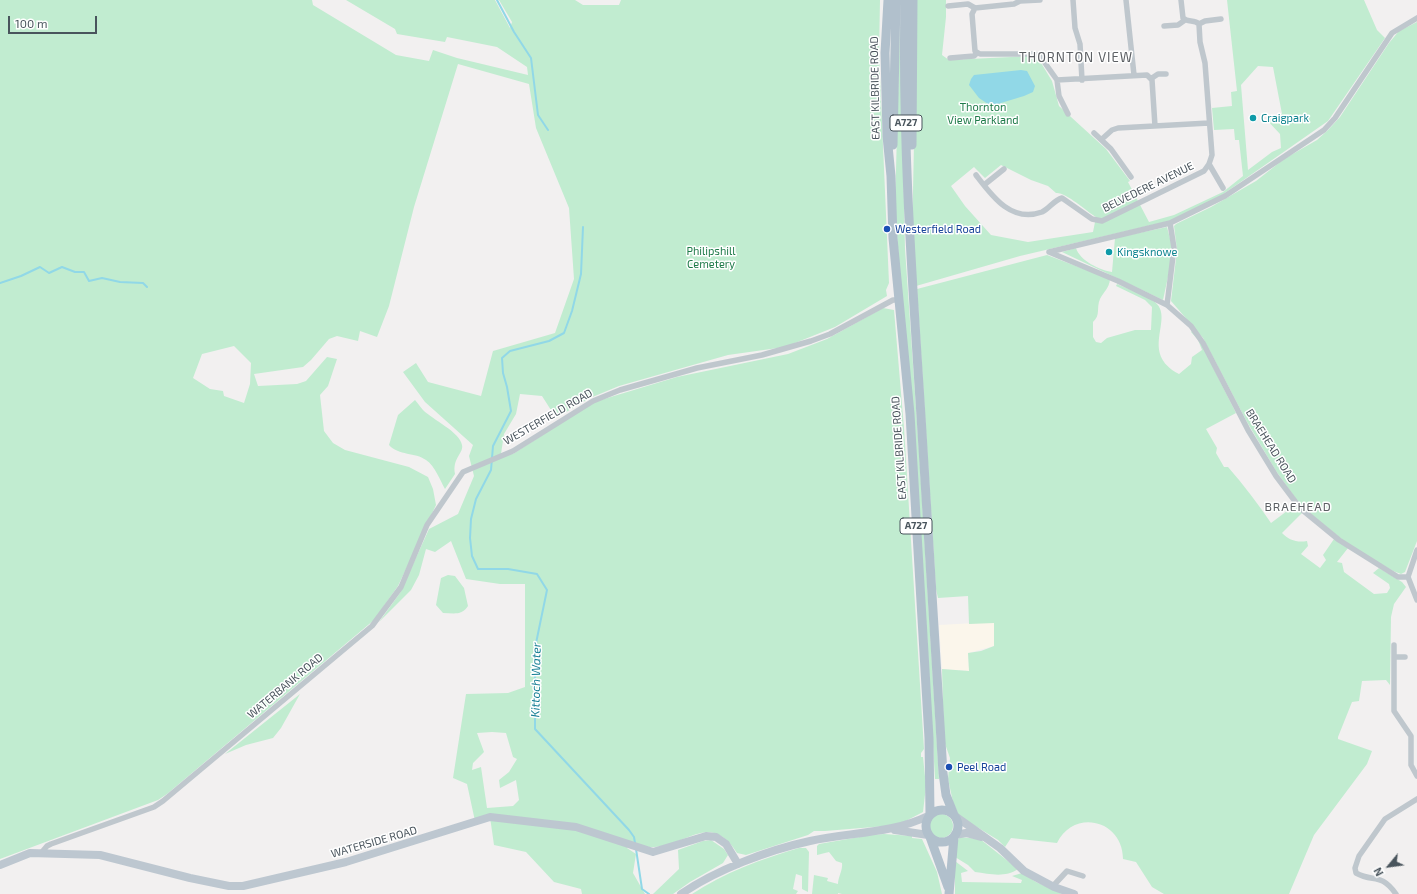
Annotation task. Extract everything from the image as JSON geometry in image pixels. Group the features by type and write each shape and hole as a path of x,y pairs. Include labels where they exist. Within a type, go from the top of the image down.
{"main road":[{"name":"EAST KILBRIDE ROAD","path":"909,197 913,129 913,0"},
{"name":"EAST KILBRIDE ROAD","path":"893,1 899,49 909,197 911,267 943,773 946,795 954,815"},
{"name":"EAST KILBRIDE ROAD","path":"893,1 885,27 887,136 891,176 893,238 910,414 929,738 929,815"},
{"name":"EAST KILBRIDE ROAD","path":"891,176 899,49 905,4"},
{"path":"943,809 954,815 958,825 955,836 949,892 925,823 929,815 934,811 943,809"},
{"path":"929,836 942,842 955,836"}],"street":[{"path":"948,6 968,4 975,8 1014,4 1020,1 1040,0"},
{"path":"1073,0 1075,28 1080,44 1082,80"},
{"path":"1126,0 1134,75"},
{"path":"1181,0 1182,14 1185,20"},
{"path":"975,8 972,10 974,48 977,53"},
{"path":"1167,305 1174,248 1170,223 1225,196 1324,130 1335,118 1392,34 1417,18"},
{"path":"1164,26 1178,25 1185,20 1195,21 1199,24 1205,21 1221,19"},
{"name":"BELVEDERE AVENUE","path":"976,175 1003,206 1017,213 1029,214 1043,212 1058,199 1062,198 1092,219 1102,221 1204,171 1210,164 1212,155 1205,63 1200,42 1199,24"},
{"path":"950,58 974,56 977,53 1002,55 1035,54 1040,56 1057,80 1059,96 1068,114"},
{"path":"1152,78 1158,74 1166,74"},
{"path":"1057,80 1082,80 1134,75 1147,75 1152,78"},
{"path":"1152,78 1155,126"},
{"path":"1102,139 1112,130 1118,128 1209,123"},
{"path":"1094,133 1102,139 1131,177"},
{"name":"BELVEDERE AVENUE","path":"1210,164 1223,188"},
{"path":"984,185 1004,169"},
{"name":"BRAEHEAD ROAD","path":"1170,223 1049,252 1118,281 1167,305 1198,334 1248,430 1276,476 1300,508 1345,544 1398,578 1408,577"},
{"name":"WESTERFIELD ROAD","path":"475,465 513,451 593,401 620,390 698,368 762,355 811,341 830,334 893,300 900,300"},
{"name":"WATERBANK ROAD","path":"42,852 46,846 154,807 163,801 372,626 401,587 427,525 463,472 475,465"},
{"path":"1416,553 1408,577 1417,600"},
{"path":"1394,645 1394,711 1411,736 1411,765 1417,776"},
{"path":"1395,657 1405,657"},
{"path":"1396,894 1384,881 1378,878 1361,876 1356,873 1356,862 1385,819 1417,799"},
{"path":"681,894 738,864 810,841 862,832 887,830 913,823 929,815"},
{"path":"954,815 1000,848 1024,871 1052,886 1074,894"},
{"name":"WATERSIDE ROAD","path":"0,865 30,853 42,852 100,855 230,886 243,886 270,881 346,862 490,817 576,827 605,835 632,846 653,852 706,836 716,837 726,844 738,864"},
{"path":"887,830 929,836"},
{"path":"955,836 966,833 985,838"},
{"path":"1052,886 1067,871 1083,876"}],"shaded area":[{"path":"994,622 994,646 968,653 969,671 942,669 939,625"}],"green space":[{"name":"Philipshill Cemetery","path":"0,0 312,0 313,5 396,55 429,61 433,50 457,58 528,75 527,67 497,47 447,37 445,42 397,34 395,29 346,0 495,0 510,28 512,22 499,0 575,0 583,5 619,5 621,0 880,0 879,54 889,283 886,290 887,296 835,327 785,347 728,355 619,386 590,398 556,418 542,396 520,394 516,414 504,434 501,454 513,454 594,402 677,377 788,354 827,339 883,308 894,310 904,428 924,749 921,753 921,757 923,757 926,786 923,812 898,825 814,831 808,835 746,855 737,853 727,841 718,834 709,832 667,845 655,847 627,841 627,848 636,854 633,873 645,894 582,894 581,889 554,882 526,852 494,845 490,817 475,821 467,784 453,778 466,694 508,693 525,687 525,584 500,584 466,579 451,541 435,552 426,549 419,575 411,590 379,622 400,593 429,529 458,514 474,476 469,456 473,445 425,402 403,372 416,363 428,382 481,396 493,351 555,333 574,279 569,208 536,128 529,84 458,64 414,207 389,306 377,337 360,331 358,341 337,336 329,339 303,367 254,374 258,386 297,384 306,381 327,357 337,359 328,386 320,395 324,431 333,443 345,450 409,467 428,477 433,489 436,505 398,586 374,620 167,794 158,800 0,859","holes":["234,346 251,363 250,384 244,403 224,396 223,391 210,389 193,378 202,354","477,733 506,733 513,757 517,759 509,772 499,780 500,788 516,780 519,800 513,806 487,808 481,767 472,770 473,763 484,752"]},
{"name":"Thornton View Parkland","path":"917,0 946,0 946,17 942,55 949,60 1032,56 1038,58 1052,81 1059,106 1106,149 1130,181 1128,182 1149,222 1174,215 1223,192 1243,176 1239,140 1235,140 1234,129 1214,130 1212,108 1232,106 1231,92 1237,91 1227,0 1364,0 1377,30 1385,38 1328,121 1222,195 1173,220 1020,256 916,286 912,239","holes":["1258,66 1273,67 1282,114 1266,119 1280,134 1281,148 1272,152 1248,170 1241,85","1001,165 1031,180 1048,186 1056,193 1065,195 1076,202 1096,217 1093,232 1028,242 991,235 965,206 951,186 974,167 985,178"]},
{"path":"900,20 905,249 939,779 935,779 927,635 895,207"},
{"path":"1417,22 1417,541 1405,572 1401,574 1393,571 1349,545 1301,506 1276,471 1247,422 1203,338 1171,301 1177,250 1174,226 1256,181 1284,159 1317,140 1340,117 1389,43 1399,31"},
{"path":"1167,227 1172,246 1171,263 1163,300 1062,252 1076,248 1078,253 1086,261 1112,272 1115,238"},
{"path":"1047,255 1110,279 1107,288 1100,299 1098,314 1093,322 1093,337 1096,342 1101,343 1107,338 1135,330 1151,330 1152,307 1145,300 1116,286 1117,284 1143,295 1156,303 1161,310 1162,318 1159,347 1161,356 1167,366 1179,374 1191,364 1192,357 1202,350 1198,340 1191,332 1192,331 1199,339 1236,413 1206,429 1217,448 1216,453 1224,467 1228,467 1234,474 1271,523 1295,505 1302,513 1282,533 1293,540 1300,542 1307,541 1308,546 1301,554 1320,568 1326,560 1323,555 1334,539 1348,548 1337,562 1342,563 1344,572 1374,594 1387,593 1390,588 1389,584 1373,573 1379,568 1402,582 1406,587 1394,604 1391,617 1390,685 1386,680 1362,681 1359,701 1352,702 1338,737 1338,739 1372,751 1367,764 1314,835 1289,894 1164,894 1152,887 1136,862 1123,859 1121,846 1115,835 1107,828 1096,823 1085,822 1074,825 1065,832 1057,843 1011,838 1005,847 998,840 959,816 953,802 948,779 950,758 944,741 942,669 969,671 968,653 981,651 994,646 994,623 969,624 968,596 938,598 936,589 917,289"},
{"path":"415,400 427,414 446,426 456,435 462,445 455,464 455,474 445,489 435,469 426,460 397,451 389,445 398,415"},
{"path":"448,575 455,576 464,588 468,606 460,613 443,613 436,605 441,578"},
{"path":"300,694 281,728 273,738 246,745 225,754"},
{"path":"941,814 949,818 953,826 949,834 941,838 933,834 929,826 933,818"},
{"path":"884,834 912,836 912,838 922,839 937,872 942,894 812,894 814,875 828,878 827,881 838,884 842,868 842,863 836,861 829,852 817,855 817,846 819,844"},
{"path":"960,837 980,839 1018,869 1008,874 975,872 968,865 955,857 957,841"},
{"path":"711,840 724,849 728,855 723,863 690,882 673,894 653,894 679,869 678,850 703,841"},
{"path":"799,848 806,848 809,852 808,892 802,889 802,876 796,874 793,889 798,891 796,894 692,894 704,886 743,867"},
{"path":"955,861 968,871 961,873 962,882 1021,883 1022,880 1012,876 1022,873 1036,882 1062,894 955,894"}],"water":[{"path":"1021,70 1027,71 1035,86 1033,92 991,106 979,98 969,85 974,75"}],"waterway":[{"name":"Kittoch Water","path":"497,0 514,32 531,58 538,115 548,130"},
{"name":"Kittoch Water","path":"583,227 581,274 572,311 564,333 549,341 510,351 502,358 503,373 511,411 493,446 491,470 476,499 471,519 470,538 472,556 478,569 508,569 537,574 547,590 535,648 535,729 629,830 634,837 635,843"},
{"path":"0,283 21,276 40,267 49,273 62,267 75,272 84,272 89,281 102,278 120,282 143,283 147,287"},
{"name":"Kittoch Water","path":"636,849 642,889 649,894"}],"place":[{"name":"Craigpark","path":"1253,118"},
{"name":"Westerfield Road","path":"887,229"},
{"name":"Kingsknowe","path":"1109,252"},
{"name":"Peel Road","path":"949,767"}],"district":[{"name":"THORNTON VIEW","path":"1076,58"},
{"name":"BRAEHEAD","path":"1298,507"}]}
